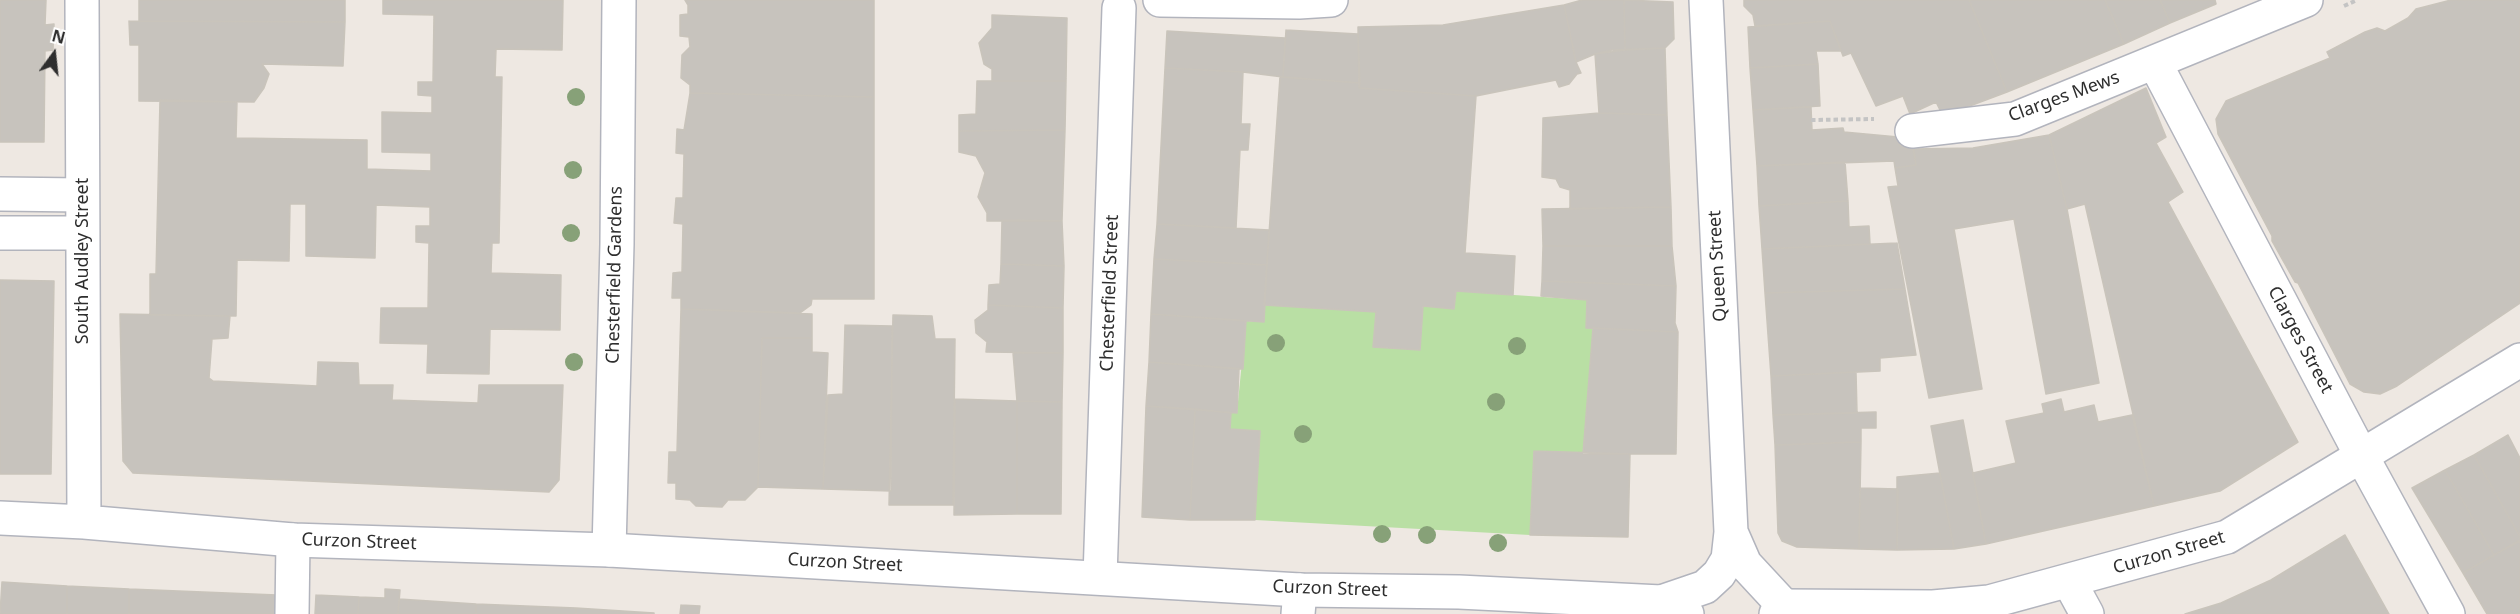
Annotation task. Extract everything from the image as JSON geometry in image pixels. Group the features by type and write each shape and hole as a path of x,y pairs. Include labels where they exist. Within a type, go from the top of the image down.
{"street":[{"name":"South Audley Street","path":"82,0 84,522"},
{"name":"Chesterfield Gardens","path":"609,550 617,243 619,0"},
{"path":"1160,0 1331,0"},
{"name":"Queen Street","path":"1674,608 1705,587 1719,574 1728,559 1731,532 1706,0"},
{"name":"Clarges Mews","path":"1912,131 2015,119 2306,0"},
{"name":"Chesterfield Street","path":"1100,577 1119,3"},
{"name":"Clarges Street","path":"2156,63 2361,455 2448,614"},
{"path":"0,194 82,195"},
{"path":"0,233 82,233"},
{"name":"Curzon Street","path":"1780,610 1933,610 1989,602 2227,537 2520,360"},
{"name":"Curzon Street","path":"0,518 84,522 293,540 609,550 1100,577 1299,602 1674,608"},
{"name":"Queen Street","path":"1731,532 1745,564 1780,610"},
{"path":"292,614 293,540"},
{"path":"2069,581 2087,614"}],"path":[{"path":"1811,120 1890,119 1912,131"}],"green space":[{"path":"1456,291 1587,300 1586,327 1593,328 1583,454 1534,451 1530,535 1255,520 1260,431 1230,429 1231,413 1237,412 1246,321 1264,322 1264,305 1376,312 1374,347 1420,350 1423,306 1454,309"}],"building":[{"path":"0,0 46,0 45,25 54,24 53,50 45,51 44,142 0,142"},
{"path":"139,0 345,0 345,22 139,21"},
{"path":"383,0 563,0 562,50 496,49 495,77 502,77 499,243 492,243 491,273 561,275 560,330 490,329 489,374 427,373 428,344 380,343 381,308 428,308 429,243 416,242 416,226 430,226 430,207 376,205 375,258 306,256 306,204 290,204 289,261 237,260 236,316 150,315 150,274 156,274 160,100 237,102 236,138 367,140 367,169 431,171 431,153 382,152 382,112 432,113 432,96 418,95 418,82 433,82 434,15 383,14"},
{"path":"685,0 874,0 874,97 690,93 690,85 681,78 682,55 690,47 689,37 680,36 680,15 688,14 688,5"},
{"path":"1582,0 1624,0 1625,50 1595,54 1576,62 1564,5"},
{"path":"1624,0 1673,2 1674,39 1665,48 1625,50"},
{"path":"1744,0 1969,0 2007,92 1943,116 1936,102 1910,114 1903,96 1876,106 1851,53 1843,56 1830,21 1755,26 1753,15 1744,6"},
{"path":"1969,0 2105,0 2124,44 2007,92"},
{"path":"2105,0 2160,0 2170,23 2124,44"},
{"path":"2160,0 2215,0 2216,4 2170,23"},
{"path":"2451,0 2520,0 2520,303 2397,386 2380,394 2364,392 2350,384 2298,283 2295,282 2272,241 2272,236 2218,134 2216,119 2226,101 2330,58 2327,52 2365,32 2377,28 2385,31 2408,18 2416,9"},
{"path":"1564,5 1576,62 1581,73 1577,74 1569,84 1559,87 1556,80 1476,96 1359,88 1358,27 1443,25"},
{"path":"992,15 1067,18 1066,81 992,81 992,69 984,64 979,43 992,28"},
{"path":"129,21 345,22 343,66 262,64 269,74 264,88 254,102 139,101 139,45 130,45"},
{"path":"1830,21 1841,51 1816,51 1818,64 1750,68 1748,27"},
{"path":"1286,30 1358,34 1360,83 1283,77"},
{"path":"1167,31 1285,38 1283,77 1243,72 1165,68"},
{"path":"1665,48 1667,115 1599,113 1595,54 1612,50"},
{"path":"1818,64 1820,106 1753,110 1750,68"},
{"path":"1165,68 1243,72 1241,124 1250,124 1248,150 1240,150 1236,228 1157,224"},
{"path":"1280,77 1360,83 1359,88 1476,96 1465,253 1515,256 1513,295 1456,291 1454,309 1423,306 1420,350 1373,347 1376,312 1264,305"},
{"path":"977,81 1066,81 1065,130 959,131 959,115 976,114"},
{"path":"2146,88 2166,137 2156,143 2183,192 2168,202 2298,442 2220,491 2154,506 2085,204 2067,209 2049,135"},
{"path":"690,93 874,97 874,299 812,299 811,305 800,313 681,309 681,298 672,298 673,273 682,272 683,224 674,223 676,198 683,198 684,154 676,153 677,129 684,130"},
{"path":"1811,107 1812,130 1843,128 1844,132 1898,137 1900,145 1913,144 1916,165 1895,168 1894,161 1757,166 1753,110"},
{"path":"1599,113 1667,115 1671,207 1570,209 1570,190 1560,187 1556,179 1542,177 1543,118"},
{"path":"1065,130 1062,221 987,221 987,213 978,197 985,173 976,156 959,152 959,131"},
{"path":"2049,135 2067,209 2099,383 2046,394 2014,219 1954,229 1982,389 1929,398 1888,187 1898,186 1895,168 1916,165 1913,149 1973,148"},
{"path":"1845,162 1848,201 1759,206 1757,166"},
{"path":"1848,201 1849,227 1869,226 1870,244 1762,249 1759,206"},
{"path":"1671,207 1672,246 1543,246 1542,209"},
{"path":"1002,220 1062,221 1064,266 1001,264"},
{"path":"1157,224 1269,230 1267,265 1154,259"},
{"path":"1897,243 1905,289 1765,293 1762,249"},
{"path":"1543,246 1672,246 1676,286 1542,281"},
{"path":"1154,259 1267,265 1264,322 1151,314"},
{"path":"1001,264 1064,266 1063,308 988,305 989,285 1000,284"},
{"path":"0,280 54,281 51,474 0,474"},
{"path":"1542,281 1676,286 1675,323 1678,332 1586,328 1587,300 1541,296"},
{"path":"1905,289 1916,355 1880,358 1880,371 1771,376 1765,293"},
{"path":"988,305 1063,308 1063,353 986,352 987,342 976,333 975,320 988,310"},
{"path":"681,309 812,314 812,338 762,338 758,487 745,500 728,500 722,507 696,506 690,500 676,499 676,483 668,483 669,452 677,452"},
{"path":"120,314 230,316 228,338 212,339 209,378 213,381 317,386 318,362 358,363 359,385 393,385 392,400 478,403 479,385 563,385 559,480 549,492 133,473 123,461"},
{"path":"1151,314 1246,321 1243,369 1149,362"},
{"path":"893,315 932,316 935,339 955,339 953,505 889,505"},
{"path":"845,325 892,326 891,491 823,489 828,395 843,394"},
{"path":"1593,328 1678,332 1676,454 1583,454"},
{"path":"762,338 812,338 812,352 828,353 823,489 758,487"},
{"path":"1013,353 1063,353 1062,402 1017,401"},
{"path":"1149,362 1239,369 1237,413 1146,406"},
{"path":"1856,372 1857,413 1773,415 1771,376"},
{"path":"955,399 1017,401 1017,514 954,515"},
{"path":"2061,399 2064,412 2094,405 2098,422 2132,415 2154,506 1986,544 1973,473 2016,463 2006,421 2044,413 2042,404"},
{"path":"1017,401 1062,402 1061,514 1017,514"},
{"path":"1146,406 1195,409 1190,520 1142,517"},
{"path":"1195,409 1231,413 1230,429 1260,431 1255,520 1190,520"},
{"path":"1876,412 1876,428 1861,428 1861,442 1775,445 1773,415"},
{"path":"1963,420 1986,544 1954,549 1931,426"},
{"path":"2508,435 2520,458 2520,537 2474,455"},
{"path":"1861,442 1859,549 1797,547 1782,541 1778,533 1775,445"},
{"path":"1534,451 1630,454 1628,537 1530,535"},
{"path":"2474,455 2520,537 2520,541 2494,555 2445,470"},
{"path":"2445,470 2494,555 2463,573 2412,488"},
{"path":"1940,473 1954,549 1897,550 1897,477"},
{"path":"1860,488 1898,489 1897,550 1859,549"},
{"path":"2345,535 2389,614 2185,614 2221,603 2271,580"},
{"path":"2520,540 2520,614 2487,614 2463,573"},
{"path":"2,582 67,586 67,614 0,614"},
{"path":"67,586 129,589 129,614 67,614"},
{"path":"129,589 277,595 276,614 129,614"},
{"path":"385,589 400,590 398,614 358,614 359,597 385,598"},
{"path":"316,595 359,597 358,614 315,614"},
{"path":"399,599 476,604 476,614 398,614"},
{"path":"476,604 576,608 576,614 476,614"},
{"path":"681,605 700,606 699,614 680,614"},
{"path":"576,608 654,613 654,614 576,614"}]}
